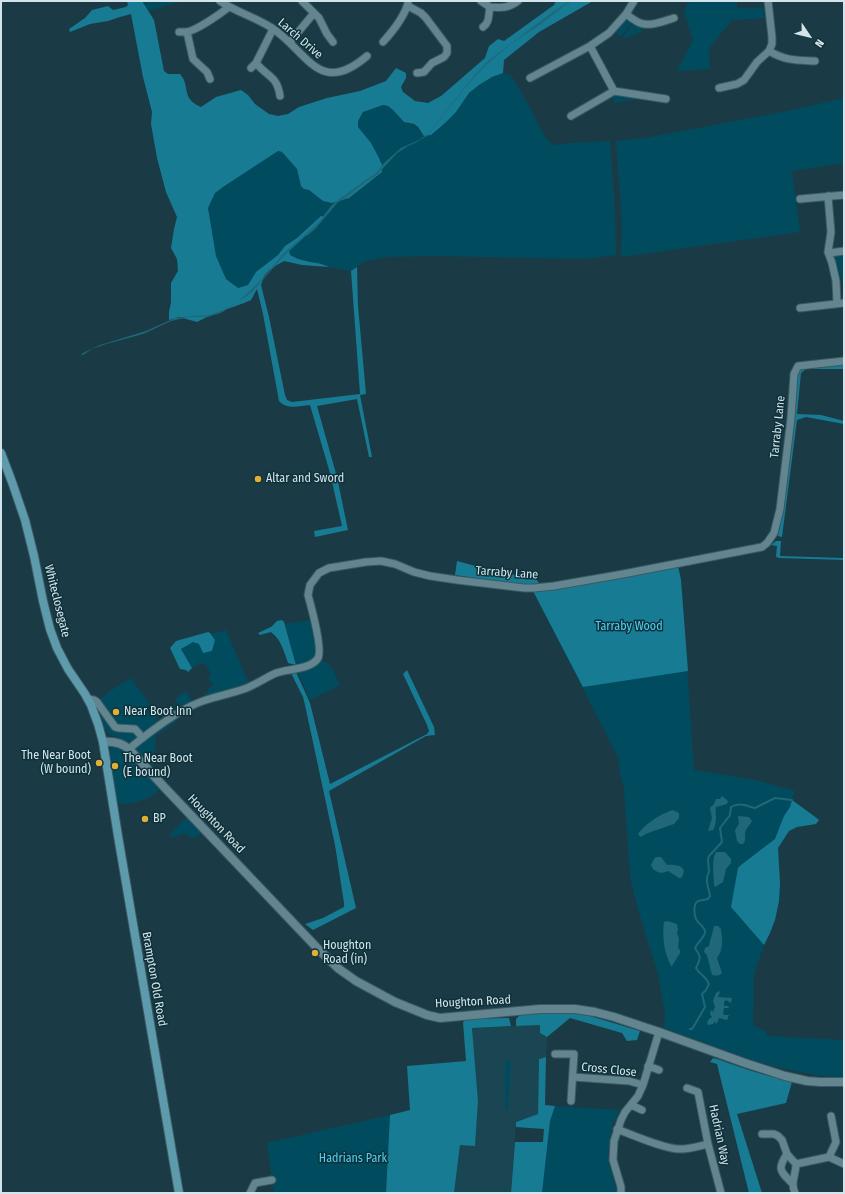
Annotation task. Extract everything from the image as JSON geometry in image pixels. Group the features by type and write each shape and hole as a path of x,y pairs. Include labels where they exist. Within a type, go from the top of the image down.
{"main road":[{"name":"Whiteclosegate","path":"2,454 25,520 50,629 57,648 68,669 91,705 103,742 107,770"},
{"name":"Brampton Old Road","path":"107,770 179,1193"}],"street":[{"name":"Larch Drive","path":"220,1 229,7 256,18 273,28 290,42 314,67 326,72 338,72 349,68 367,56"},
{"path":"302,1 308,5 322,21 333,42"},
{"path":"481,1 490,7 502,8 518,1"},
{"path":"530,78 590,46 609,33 626,14 634,1"},
{"path":"719,88 737,84 744,80 757,62 769,51 772,44 772,37 768,1"},
{"path":"383,42 393,30 408,3 422,13 447,46 447,54 444,58 432,63 424,72 417,73"},
{"path":"210,81 207,72 193,59 183,32 217,16 229,7"},
{"path":"483,26 488,22 490,7"},
{"path":"290,42 314,13"},
{"path":"626,14 640,23 646,24 658,23 674,18"},
{"path":"273,28 253,66 276,82 279,88 280,96"},
{"path":"590,46 614,91"},
{"path":"769,51 787,59 815,61"},
{"path":"427,70 430,77"},
{"path":"571,116 614,91 666,99"},
{"path":"800,199 844,195"},
{"path":"800,308 840,303 829,253 831,232 828,196"},
{"path":"829,253 844,251"},
{"name":"Tarraby Lane","path":"129,749 164,722 192,705 243,689 277,673 301,668 314,662 318,658 320,652 308,595 313,581 319,573 329,568 366,562 387,562 430,576 534,588 623,574 762,547 774,534 780,509 791,418 795,369 798,366 844,361"},
{"path":"88,699 97,702 115,727 134,729 143,738"},
{"name":"Houghton Road","path":"103,742 122,744 129,749 320,951 339,969 366,987 419,1013 440,1018 540,1009 575,1009 595,1012 659,1032 745,1064 784,1076 808,1081 844,1082"},
{"path":"621,1193 621,1187 613,1160 614,1141 617,1129 625,1112 638,1096 643,1085 659,1032"},
{"path":"555,1054 574,1054 571,1101"},
{"path":"648,1066 659,1070"},
{"name":"Cross Close","path":"573,1078 629,1081 643,1085"},
{"name":"Hadrian Way","path":"687,1088 698,1092 708,1144 721,1193"},
{"path":"631,1105 642,1110"},
{"path":"829,1157 836,1142 831,1116"},
{"path":"617,1129 679,1149 693,1148 708,1144"},
{"path":"762,1134 774,1134 782,1140 787,1154 796,1164 796,1170 792,1183"},
{"path":"787,1154 781,1163 781,1169 783,1174 792,1183 795,1193"},
{"path":"796,1164 829,1157 844,1164"},
{"path":"250,1193 255,1184 272,1180"}],"shaded area":[{"path":"572,1 512,43 487,64 468,84 427,136 397,153 377,175 338,202 316,228 302,238 282,258 253,291 238,302 263,278 283,254 319,222 331,206 377,172 384,163 401,148 419,140 429,133 468,83 487,62 554,11"},
{"path":"237,303 221,313 207,317 189,317 171,321 143,334 106,344 92,349 83,355 81,354 100,345 146,331 175,318 210,315 222,311"},
{"path":"722,796 728,801 727,804 716,807 716,820 713,830 708,831 712,818 710,808 716,799 720,799"},
{"path":"673,810 679,813 679,818 674,824 640,837 638,834 649,823 658,816"},
{"path":"738,816 749,817 752,821 746,830 743,844 740,844 737,841 735,830 739,824"},
{"path":"716,852 725,852 731,859 731,863 726,869 723,882 715,887 713,863"},
{"path":"656,857 661,857 667,865 681,867 684,871 681,878 668,871 660,873 653,869 651,865"},
{"path":"667,921 677,924 679,939 678,948 680,953 672,966 665,950 663,939 664,922"},
{"path":"714,926 718,926 721,929 722,940 722,948 717,958 722,973 717,976 712,975 707,955 704,952 705,948 709,946"},
{"path":"720,991 718,997 732,998 731,1003 726,1000 724,1002 724,1006 728,1006 729,1008 724,1008 723,1013 724,1015 729,1015 727,1020 719,1018 716,1024 715,1021 713,1024 708,1025 707,1023 709,1019 712,1017 710,1014 711,1010 713,1012 715,1007 713,1001 716,993"},
{"path":"540,1025 540,1033 547,1037 546,1057 539,1060 538,1114 516,1122 511,1193 454,1193 460,1145 475,1145 478,1101 472,1028"}],"green space":[{"path":"127,1 142,1 154,20 164,71 168,74 180,74 185,83 190,100 201,107 216,97 241,90 248,95 255,104 269,114 278,116 288,114 299,107 327,98 360,91 386,81 396,68 406,73 406,78 401,87 403,92 415,101 428,103 441,96 485,58 489,46 498,39 504,41 554,5 556,1 593,1 539,32 504,60 503,73 492,77 469,93 456,112 431,135 424,136 418,127 414,124 404,122 388,106 383,105 363,112 358,121 358,127 371,143 378,156 382,165 382,172 349,198 332,203 323,201 309,190 304,189 301,186 297,169 282,152 278,151 215,193 208,208 216,256 226,279 238,288 248,285 256,272 278,255 285,246 297,238 321,216 324,217 289,251 290,255 296,258 329,267 302,265 284,261 270,269 264,276 261,285 285,395 287,400 292,402 360,394 351,271 357,267 358,306 366,394 360,395 372,457 369,457 357,399 317,406 337,477 348,530 315,537 314,531 342,526 330,473 310,405 297,407 286,406 279,401 257,289 251,300 211,315 197,322 179,317 169,320 171,283 178,271 177,259 171,248 177,217 166,192 157,158 151,124 152,112 143,77 131,14 108,21 90,24 70,32 69,29 85,18 92,10 108,6 113,10 126,7 128,5"},
{"path":"142,1 181,1 148,11"},
{"path":"692,1 737,1 737,8 763,8 765,18 732,20 709,48 710,69 677,71 693,40 684,12 687,4"},
{"path":"624,21 633,22 620,37 615,31"},
{"path":"634,23 641,26 642,32 622,39 622,38"},
{"path":"503,73 511,75 545,137 553,145 610,141 615,208 616,255 584,259 437,256 386,257 365,261 351,271 305,261 290,255 289,251 312,230 321,216 297,238 285,246 278,255 256,272 248,285 238,288 226,279 216,256 208,208 215,193 223,187 278,151 282,152 297,169 301,186 309,190 323,201 332,203 349,198 371,143 361,132 358,125 358,121 364,113 379,106 388,106 393,109 403,121 408,124 415,125 420,132 456,112 469,93 492,77"},
{"path":"615,94 640,97 640,99 615,103 612,97"},
{"path":"844,98 844,163 792,171 800,232 621,257 622,223 616,141 645,138 788,111"},
{"path":"844,253 844,291 842,278 840,276 834,254"},
{"path":"844,365 844,369 806,369 801,373 797,414 821,415 844,421 844,424 806,417 797,420 782,537 778,536 784,506 791,449 798,371 803,366"},
{"path":"776,541 781,541 780,556 844,558 844,560 779,558 776,557 777,546 771,545"},
{"path":"457,561 509,575 531,573 540,584 523,585 455,575"},
{"name":"Tarraby Wood","path":"678,566 681,580 688,671 583,687 533,591"},
{"path":"681,580 694,770 756,780 795,791 792,800 819,820 816,824 797,827 789,831 778,848 780,885 779,901 754,974 753,1025 763,1030 768,1036 844,1040 844,1077 821,1076 780,1068 752,1060 664,1028 665,1013 658,974 637,906 631,881 624,788 620,774 618,757 533,591"},
{"path":"282,620 284,622 296,665 288,663 282,646 271,632 260,635 258,633 271,627 277,621"},
{"path":"311,620 319,653 323,661 331,666 340,685 310,700 299,675 285,624"},
{"path":"226,630 249,684 205,697 204,693 208,693 207,691 210,687 213,687 213,684 209,680 211,674 206,665 201,663 192,668 181,649 193,641 210,652 212,651 215,640 211,634"},
{"path":"208,632 215,640 212,651 203,653 199,644 193,642 181,649 192,668 188,672 180,669 170,648 176,641"},
{"path":"407,670 434,727 435,735 426,736 329,791 356,908 313,930 305,924 323,918 344,907 344,903 335,845 305,705 303,697 291,673 296,672 310,703 330,784 427,734 429,731 427,725 403,674"},
{"path":"131,678 150,705 145,708 149,713 153,711 158,721 133,741 125,741 109,734 103,726 97,707 99,701 110,691"},
{"path":"186,691 191,699 191,702 163,718 161,715 178,704 175,700 176,698"},
{"path":"178,717 171,725 156,735 153,767 136,750 137,747 153,733"},
{"path":"115,747 127,752 159,786 154,795 127,804 118,803 116,800 108,751"},
{"path":"792,800 819,820 816,824 797,827 789,831 778,848 780,883 779,901 775,920 764,945 731,907 738,868 775,839"},
{"path":"187,817 190,818 201,831 200,834 191,838 185,833 171,838 170,834"},
{"path":"553,1010 580,1013 640,1031 637,1040 627,1041 622,1033 570,1018 547,1037 540,1033 540,1025 516,1026 516,1019 520,1015"},
{"path":"509,1018 511,1026 472,1028 478,1101 475,1146 460,1145 454,1193 386,1193 390,1115 410,1110 407,1066 466,1061 463,1022 466,1019"},
{"path":"546,1057 545,1105 555,1106 550,1121 542,1193 511,1193 515,1142 543,1142 544,1129 516,1127 516,1122 538,1114 539,1059"},
{"path":"713,1058 792,1082 786,1103 737,1114 762,1193 749,1193 717,1064 710,1062"},
{"path":"511,1059 507,1110 505,1108 505,1067 507,1061"},
{"path":"555,1106 620,1110 612,1125 608,1158 617,1193 542,1193 550,1121"},
{"name":"Hadrians Park","path":"390,1115 386,1193 274,1193 267,1143"}],"waterway":[{"path":"690,1029 692,1029 705,1007 702,994 709,984 696,968 700,958 695,948 704,936 705,932 704,928 696,919 694,912 696,902 708,899 710,896 707,881 709,872 708,859 722,842 720,828 730,815 731,807 743,805 755,808 775,798 792,800"}],"place":[{"name":"Altar and Sword","path":"258,479"},
{"name":"Near Boot Inn","path":"116,712"},
{"name":"The Near Boot (W bound)","path":"99,763"},
{"name":"The Near Boot (E bound)","path":"115,766"},
{"name":"BP","path":"145,819"},
{"name":"Houghton Road (in)","path":"315,953"}]}
